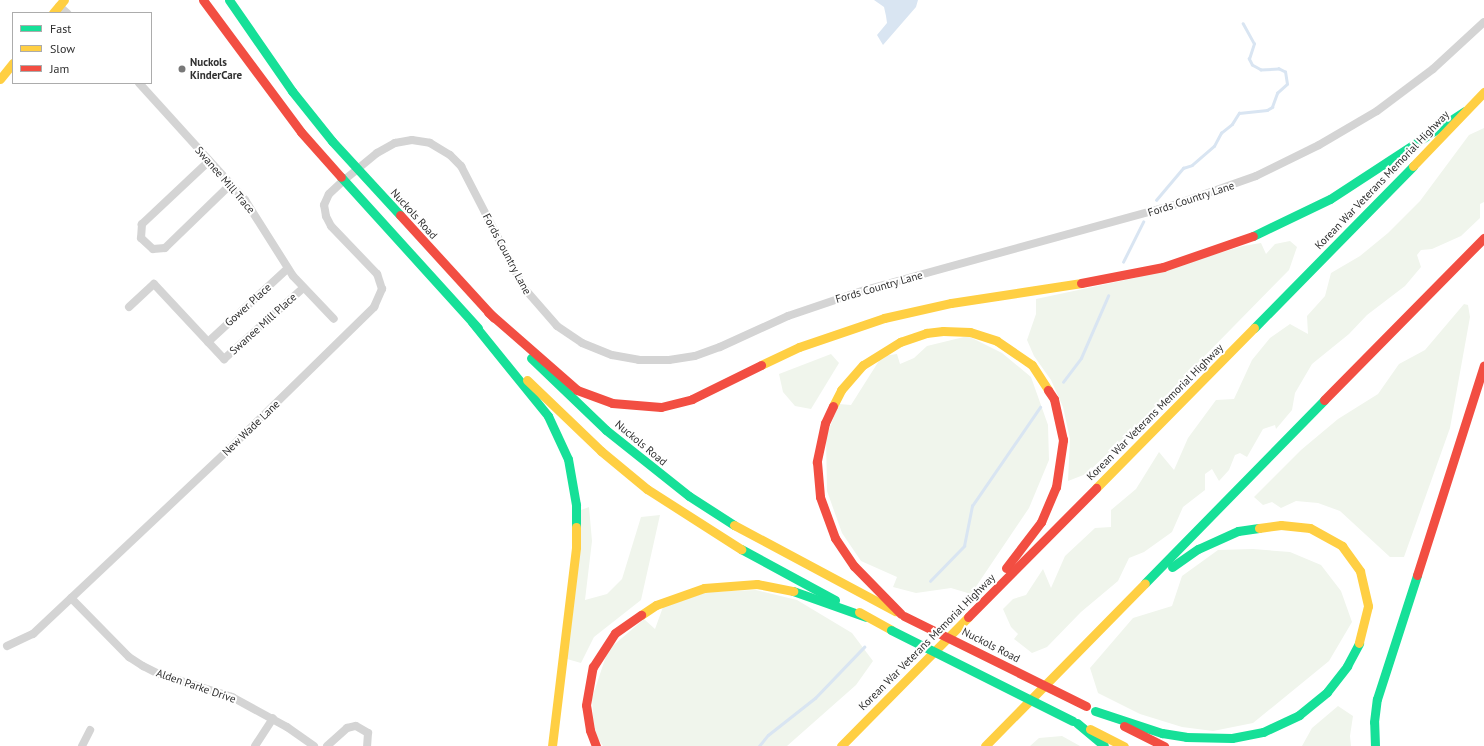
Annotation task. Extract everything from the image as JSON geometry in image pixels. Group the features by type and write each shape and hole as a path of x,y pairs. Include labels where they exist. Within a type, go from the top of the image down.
{"main road":[{"path":"204,0 272,96 343,181 472,322 566,418 647,488 722,539 891,630 1124,746"},
{"name":"Nuckols Road","path":"229,0 296,96 357,169 488,312 579,405 665,479 742,530 902,615 1164,746"},
{"path":"0,79 12,64"},
{"name":"Korean War Veterans Memorial Highway","path":"841,746 1360,221 1484,92"},
{"path":"488,312 577,390 612,404 636,408 661,408 692,399 799,347 884,318 951,303 1110,279 1163,267 1222,248 1268,230 1330,199 1465,111"},
{"path":"985,746 1099,632 1484,238"},
{"path":"472,322 548,416 568,459 572,478 576,505 576,547 552,746"},
{"path":"902,615 854,566 829,525 820,497 818,479 821,436 841,390 875,356 900,342 926,333 958,331 997,341 1032,365 1054,399 1063,440 1062,460 1056,487 1041,522 964,621"},
{"path":"1375,746 1374,722 1377,699 1484,365"},
{"path":"1096,711 1162,733 1186,737 1232,738 1279,726 1313,705 1348,666 1364,631 1367,597 1365,583 1355,562 1334,540 1301,526 1261,526 1224,536 1198,549 1168,570 1099,632"},
{"path":"596,746 590,730 586,705 593,668 615,633 656,605 704,588 757,584 791,590 866,616"},
{"path":"833,746 869,716"},
{"path":"1075,722 1104,746"}],"street":[{"name":"Fords Country Lane","path":"343,181 382,150 402,141 424,142 442,149 461,166 524,288 551,320 582,342 612,355 638,360 669,360 695,356 720,347 788,316 858,292 1174,205 1256,176 1319,145 1377,111 1433,69 1484,22"},
{"name":"Swanee Mill Trace","path":"140,84 254,212 287,269 303,288 334,319"},
{"path":"208,162 142,224 141,238 153,249 165,248 230,185"},
{"name":"New Wade Lane","path":"7,646 33,634 225,454 379,300 382,288 377,274 332,226 326,216 326,200 343,181"},
{"name":"Gower Place","path":"208,342 287,269"},
{"path":"129,308 154,284 208,342"},
{"name":"Swanee Mill Place","path":"208,342 224,359 303,288"},
{"name":"Alden Parke Drive","path":"70,598 129,657 143,666 159,674 232,696 273,718 314,746"},
{"path":"255,746 273,718"},
{"path":"328,746 347,728 356,726 368,733 367,746"},
{"path":"82,746 90,730"}],"shaded area":[{"path":"874,0 918,0 916,7 883,45 877,35 887,23 886,16 884,7"},
{"path":"1484,128 1484,202 1480,204 1480,218 1461,236 1432,249 1421,250 1417,255 1421,267 1405,286 1367,315 1349,334 1312,364 1295,393 1292,410 1276,429 1275,425 1263,429 1247,457 1240,453 1235,455 1229,470 1219,481 1212,469 1205,474 1205,490 1183,507 1172,532 1144,552 1129,558 1118,581 1081,612 1047,647 1032,653 1014,639 1018,634 1011,627 1003,609 1013,599 1026,595 1043,569 1051,588 1065,556 1095,528 1111,527 1111,510 1136,489 1159,452 1174,470 1188,438 1216,400 1234,399 1252,360 1270,338 1290,324 1308,334 1307,316 1325,296 1331,273 1360,256 1388,233 1420,201 1469,135"},
{"path":"1290,241 1297,247 1289,270 1131,431 1086,474 1068,481 1070,439 1063,407 1051,380 1034,356 1027,340 1036,314 1036,299 1135,278 1243,246 1261,243 1266,254 1275,244"},
{"path":"1464,304 1468,305 1470,317 1450,428 1404,557 1390,557 1340,511 1318,503 1296,501 1281,508 1272,502 1263,505 1254,497 1301,450 1338,419 1378,394 1399,364 1425,350"},
{"path":"968,336 1002,353 1031,377 1048,425 1049,460 1029,508 971,594 951,588 916,593 893,587 897,577 861,561 842,533 827,491 826,437 839,404 851,405 882,356 897,354 900,364 914,358 927,346"},
{"path":"831,354 839,363 811,409 795,406 783,392 779,374"},
{"path":"589,507 592,541 585,600 607,594 622,579 641,517 660,515 641,600 594,637 581,663 567,659 581,510"},
{"path":"1253,549 1290,552 1321,565 1341,591 1352,622 1329,661 1253,723 1213,731 1182,727 1140,714 1098,693 1090,668 1133,618 1172,606 1182,576 1218,550"},
{"path":"756,590 797,600 852,633 873,661 856,685 787,746 603,746 594,733 592,698 608,650 644,619 655,629 663,607 707,592"},
{"path":"1338,706 1353,716 1350,736 1351,746 1302,746 1312,728"},
{"path":"1062,736 1080,746 1030,746 1039,738"}],"waterway":[{"path":"1156,200 1183,168 1192,165 1214,146 1221,133 1232,124 1239,113 1267,110 1272,107 1277,93 1287,84 1285,72 1279,69 1261,70 1252,65 1249,59 1254,44 1243,24"},
{"path":"1123,262 1143,222"},
{"path":"1063,382 1081,358 1108,296"},
{"path":"930,581 964,546 972,506 1040,407"},
{"path":"759,746 768,735 815,698 864,647"}],"traffic: fast":[{"path":"229,0 292,91 332,141 400,215"},
{"path":"1253,236 1330,199 1465,111"},
{"path":"1254,328 1413,166"},
{"path":"341,177 478,328"},
{"path":"472,322 548,416 568,459 576,505 576,527"},
{"path":"531,358 606,430 689,496 734,525"},
{"path":"1145,583 1324,400"},
{"path":"1172,567 1198,549 1238,531 1259,528"},
{"path":"741,549 835,600"},
{"path":"1375,746 1374,722 1377,699 1417,575"},
{"path":"793,591 866,617"},
{"path":"891,630 1073,721"},
{"path":"1095,711 1162,733 1186,737 1232,738 1263,732 1299,715 1327,692 1347,666 1359,643"},
{"path":"1077,723 1104,746"}],"traffic: slow":[{"path":"54,12 64,0"},
{"path":"0,79 12,64"},
{"path":"1413,166 1484,92"},
{"path":"761,365 799,347 884,318 951,303 1081,283"},
{"path":"1096,488 1254,328"},
{"path":"833,406 841,390 863,365 900,342 926,333 943,331 970,332 997,341 1032,365 1048,390"},
{"path":"527,380 601,451 647,489 741,549"},
{"path":"734,525 895,611"},
{"path":"1259,528 1281,525 1310,528 1342,546 1360,571 1368,606 1359,643"},
{"path":"552,746 576,547 576,527"},
{"path":"985,746 1145,583"},
{"path":"641,615 656,605 704,588 757,584 793,591"},
{"path":"859,612 891,630"},
{"path":"841,746 968,617"},
{"path":"1090,729 1124,746"}],"traffic: jam":[{"path":"203,0 301,132 341,177"},
{"path":"400,215 494,318"},
{"path":"1081,283 1163,267 1253,236"},
{"path":"1324,400 1484,238"},
{"path":"488,312 577,390 612,403 661,407 692,399 761,365"},
{"path":"1417,575 1484,365"},
{"path":"1006,568 1041,522 1056,487 1063,440 1054,399 1048,390"},
{"path":"833,406 825,423 817,462 820,497 835,538 854,566 901,614"},
{"path":"968,617 1096,488"},
{"path":"596,746 590,730 586,705 593,667 615,633 641,615"},
{"path":"904,616 1086,706"},
{"path":"1124,726 1164,746"}],"place":[{"name":"Nuckols KinderCare","path":"182,69"}]}
